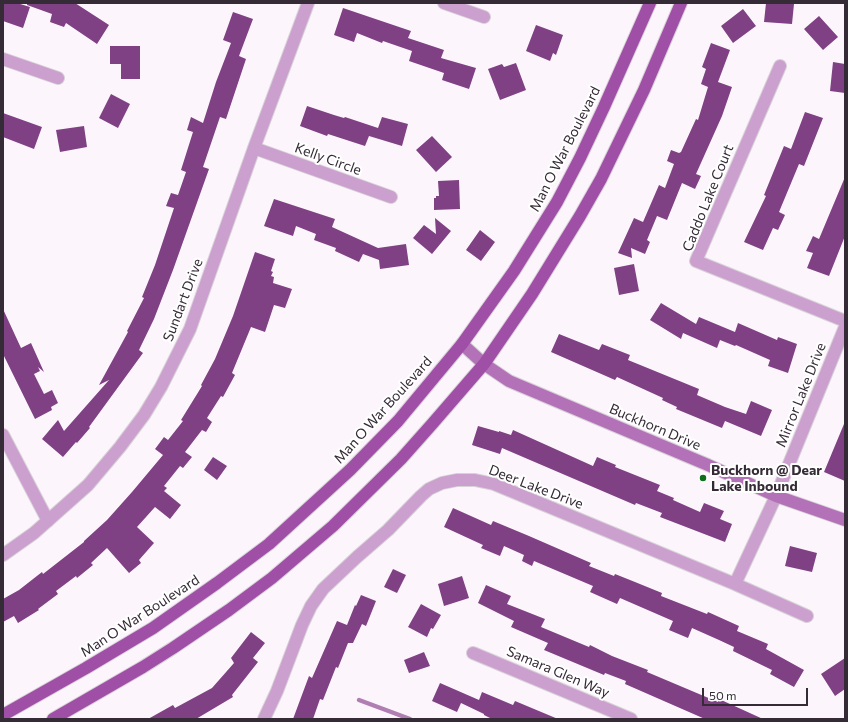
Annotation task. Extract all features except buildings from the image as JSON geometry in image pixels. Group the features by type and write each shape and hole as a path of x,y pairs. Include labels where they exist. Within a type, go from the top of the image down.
{"main road":[{"name":"Man O War Boulevard","path":"3,715 153,628 217,583 269,544 350,470 398,421 462,344 514,271 560,195 580,158 604,107 650,3"},
{"path":"53,719 173,648 229,610 272,578 333,526 401,459 484,364 532,294 580,216 601,179 644,90 681,3"}],"street":[{"name":"Sundart Drive","path":"3,555 19,545 88,485 116,452 144,415 161,387 190,329 254,148 308,3"},
{"path":"444,3 484,17"},
{"path":"3,59 58,78"},
{"name":"Caddo Lake Court","path":"780,66 696,261 845,322"},
{"name":"Kelly Circle","path":"254,148 391,198"},
{"name":"Mirror Lake Drive","path":"736,584 776,496 845,327"},
{"name":"Buckhorn Drive","path":"462,344 495,373 516,384 708,465 776,496 845,520"},
{"path":"3,435 48,521"},
{"name":"Deer Lake Drive","path":"264,719 277,691 302,625 323,589 388,530 429,489 442,483 457,480 474,480 494,484 736,584 807,616"},
{"name":"Samara Glen Way","path":"473,653 631,719"}],"waterway":[{"path":"359,700 410,719"}],"place":[{"name":"Buckhorn @ Dear Lake Inbound","path":"703,478"}]}
